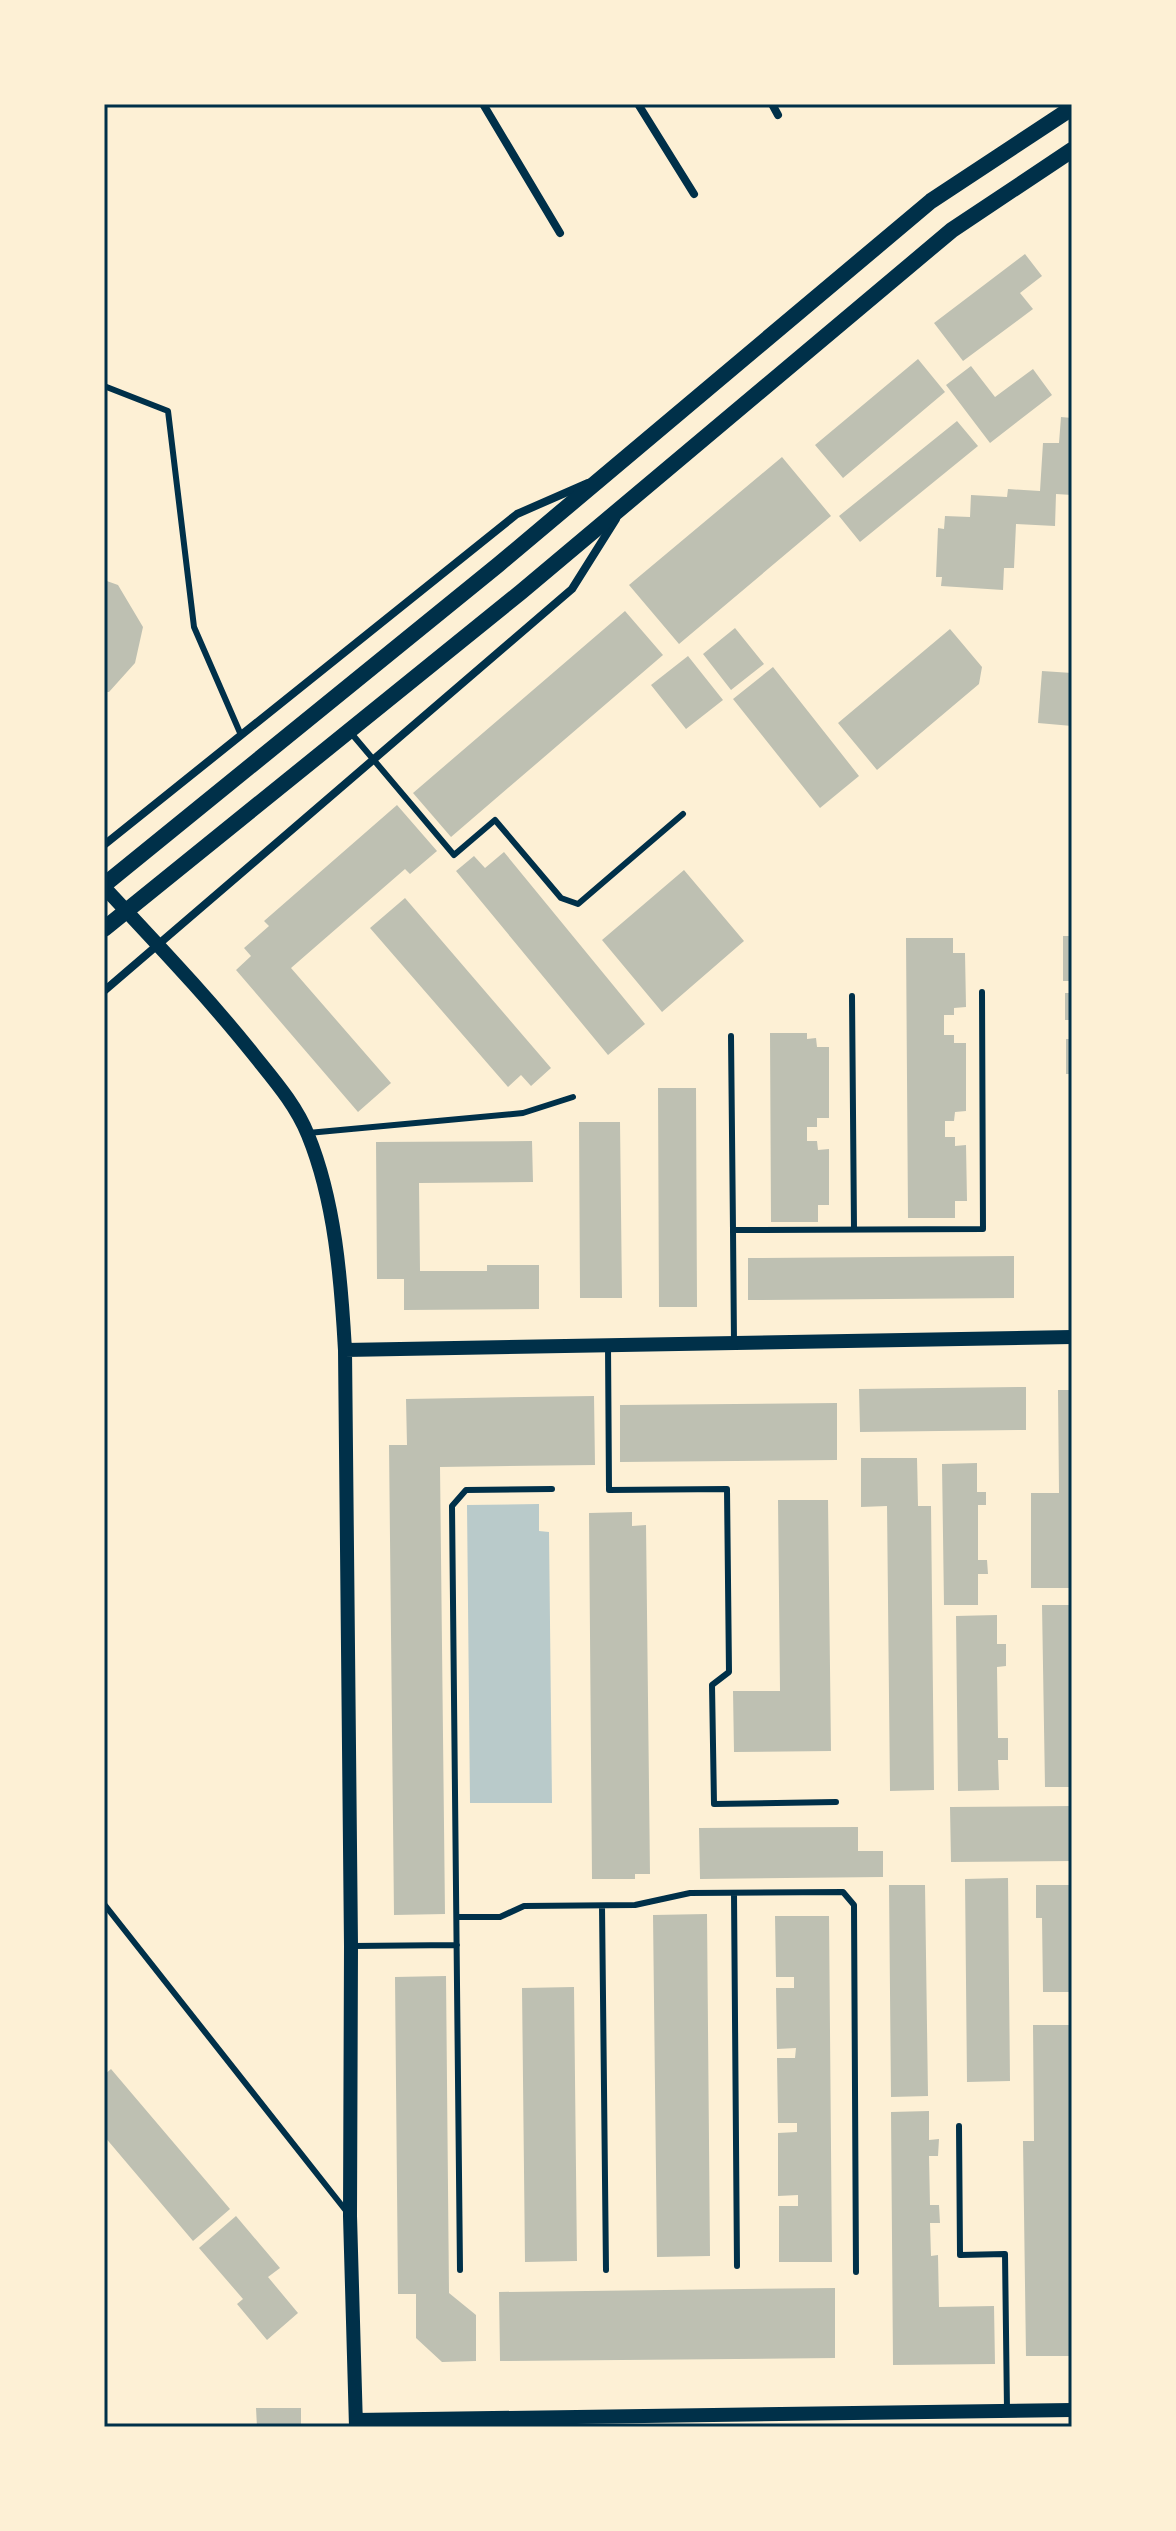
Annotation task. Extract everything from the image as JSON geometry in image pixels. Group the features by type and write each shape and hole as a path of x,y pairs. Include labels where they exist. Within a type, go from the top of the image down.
{"main road":[{"path":"104,886 498,565 931,201 1072,108"},
{"path":"104,929 626,504 952,230 1072,150"}],"street":[{"path":"483,104 560,233"},
{"path":"638,104 694,194"},
{"path":"772,104 778,115"},
{"path":"104,845 517,514 604,476"},
{"path":"104,991 572,589 626,504"},
{"path":"104,886 210,1000 276,1083 308,1133 322,1175 333,1236 342,1294 345,1350 351,1946 350,2216 356,2424 1072,2410"},
{"path":"345,1350 1072,1337"}],"lane":[{"path":"104,386 168,411 194,627 241,735"},
{"path":"349,731 454,855 495,820 561,898 578,904 683,814"},
{"path":"733,1230 983,1229 982,992"},
{"path":"852,996 854,1229"},
{"path":"731,1036 734,1343"},
{"path":"308,1133 523,1113 573,1097"},
{"path":"608,1345 609,1490 727,1489 729,1672 712,1685 714,1804 836,1802"},
{"path":"460,2270 452,1506 466,1490 552,1489"},
{"path":"457,1917 500,1917 524,1906 635,1905 690,1893 843,1892 854,1905 856,2272"},
{"path":"734,1893 737,2266"},
{"path":"104,1904 350,2216"},
{"path":"602,1906 606,2270"},
{"path":"351,1946 457,1945"},
{"path":"959,2126 960,2255 1005,2254 1007,2410"}],"shaded area":[{"path":"539,1504 539,1531 549,1532 552,1803 470,1803 467,1505"}],"building":[{"path":"1025,254 1042,276 1020,293 1033,309 963,361 934,323"},
{"path":"918,359 945,392 843,478 815,445"},
{"path":"971,366 995,397 1033,369 1052,395 990,443 946,385"},
{"path":"1061,417 1072,418 1072,495 1056,494 1055,526 1016,524 1014,568 1004,568 1003,590 941,586 942,577 936,577 938,528 944,529 945,516 970,517 971,495 1007,497 1008,489 1040,491 1043,443 1059,443"},
{"path":"957,421 978,446 860,542 839,516"},
{"path":"782,457 831,516 679,644 629,585"},
{"path":"104,580 118,585 143,627 135,663 109,692 104,692"},
{"path":"625,611 663,655 451,837 413,793"},
{"path":"735,628 764,664 731,690 703,654"},
{"path":"950,629 982,667 979,684 877,770 838,723"},
{"path":"688,656 723,700 686,729 651,685"},
{"path":"773,667 859,776 820,808 733,699"},
{"path":"1042,671 1072,673 1072,726 1038,723"},
{"path":"397,805 437,851 410,874 405,869 291,968 391,1083 358,1112 236,970 251,956 244,948 269,926 264,921"},
{"path":"504,852 645,1024 608,1055 456,871 474,856 485,868"},
{"path":"684,870 744,941 662,1012 602,940"},
{"path":"405,898 551,1068 531,1086 521,1075 508,1087 370,928"},
{"path":"1063,936 1072,936 1072,981 1063,981"},
{"path":"906,938 953,938 953,953 965,953 966,1007 954,1008 954,1015 944,1015 944,1035 954,1035 954,1043 966,1043 966,1111 955,1112 954,1121 945,1121 945,1137 955,1137 955,1146 966,1145 967,1201 955,1201 955,1218 908,1218"},
{"path":"1065,993 1072,993 1072,1020 1065,1020"},
{"path":"770,1033 807,1033 807,1039 816,1038 817,1047 829,1047 829,1118 817,1118 817,1127 807,1127 807,1141 817,1141 818,1150 829,1149 829,1205 818,1205 818,1222 771,1222"},
{"path":"1066,1039 1072,1039 1072,1074 1066,1074"},
{"path":"658,1088 696,1088 697,1307 659,1307"},
{"path":"579,1122 620,1122 622,1298 580,1298"},
{"path":"532,1141 533,1182 419,1183 420,1271 487,1271 487,1265 539,1265 539,1309 404,1310 404,1279 377,1279 376,1142"},
{"path":"1014,1256 1014,1298 748,1300 748,1258"},
{"path":"1026,1387 1026,1430 860,1432 859,1389"},
{"path":"1058,1390 1072,1390 1072,1588 1031,1588 1031,1493 1059,1493"},
{"path":"594,1396 595,1465 440,1467 445,1914 394,1915 389,1445 407,1445 406,1399"},
{"path":"837,1403 837,1460 620,1462 620,1405"},
{"path":"861,1458 917,1458 918,1506 931,1506 934,1790 890,1791 887,1506 861,1507"},
{"path":"977,1463 977,1492 986,1492 986,1505 978,1505 978,1560 987,1560 988,1574 978,1574 978,1605 944,1605 942,1464"},
{"path":"778,1500 828,1500 831,1751 734,1752 733,1691 780,1691"},
{"path":"632,1512 632,1526 646,1525 650,1874 635,1874 635,1879 592,1879 589,1513"},
{"path":"1042,1605 1072,1605 1072,1787 1045,1787"},
{"path":"997,1615 997,1644 1006,1644 1006,1666 997,1667 998,1738 1008,1738 1008,1760 998,1760 999,1790 958,1791 956,1616"},
{"path":"1072,1806 1072,1861 951,1862 950,1807"},
{"path":"858,1827 858,1851 883,1851 883,1877 700,1879 699,1828"},
{"path":"1008,1878 1010,2081 967,2082 965,1879"},
{"path":"889,1885 925,1885 928,2096 891,2097"},
{"path":"1036,1885 1072,1885 1072,1992 1043,1992 1042,1918 1036,1918"},
{"path":"707,1914 710,2256 657,2257 653,1915"},
{"path":"775,1916 829,1916 832,2262 779,2262 779,2206 798,2206 798,2195 778,2196 778,2133 797,2132 797,2123 778,2123 777,2058 795,2058 796,2048 777,2049 776,1988 794,1988 794,1977 776,1977"},
{"path":"446,1976 449,2293 476,2315 476,2361 442,2362 416,2338 416,2294 398,2294 395,1977"},
{"path":"574,1987 577,2261 525,2262 522,1988"},
{"path":"1033,2025 1072,2025 1072,2356 1026,2356 1023,2141 1034,2141"},
{"path":"111,2069 230,2209 193,2241 104,2136 104,2075"},
{"path":"929,2111 929,2140 939,2139 938,2156 929,2156 930,2205 939,2205 940,2223 930,2223 931,2256 938,2255 939,2307 994,2306 995,2364 893,2365 891,2112"},
{"path":"236,2216 280,2268 268,2277 298,2313 267,2340 237,2304 243,2299 199,2248"},
{"path":"835,2288 835,2358 500,2361 499,2292"},
{"path":"256,2408 301,2408 301,2427 257,2427"}]}
